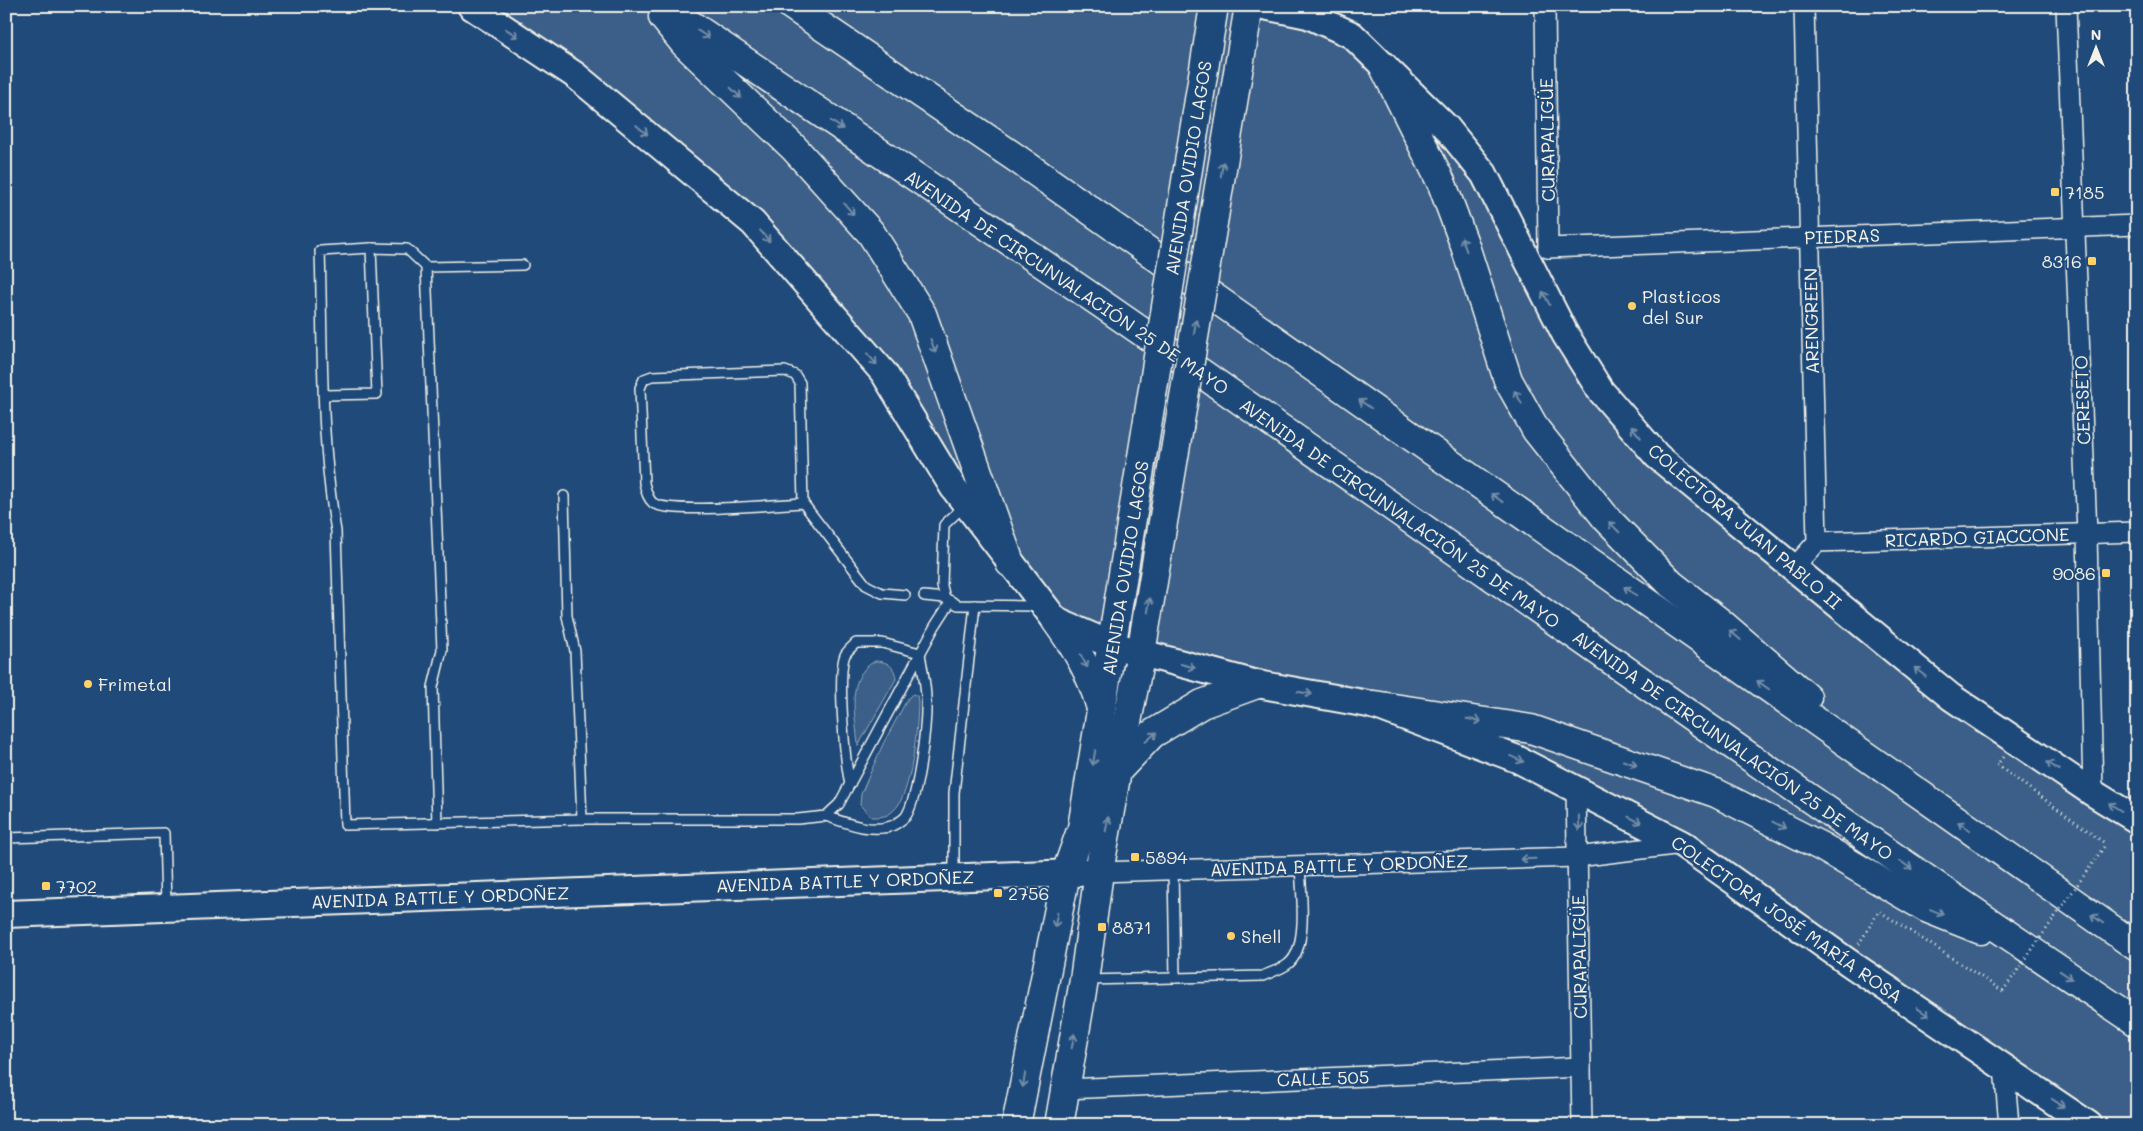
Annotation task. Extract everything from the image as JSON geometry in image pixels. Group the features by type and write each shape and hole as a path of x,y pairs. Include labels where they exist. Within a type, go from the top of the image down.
{"main road":[{"name":"COLECTORA JOSÉ MARÍA ROSA","path":"471,6 575,75 753,223 884,373 966,504 1050,613 1112,645 1257,684 1374,705 1517,759 1682,844 1848,962 2089,1125"},
{"path":"654,6 684,43 794,148 876,241 922,314 1010,563"},
{"name":"AVENIDA DE CIRCUNVALACIÓN 25 DE MAYO","path":"663,6 1109,309 2026,948 2137,1022"},
{"path":"792,6 1024,164 2137,947"},
{"name":"AVENIDA OVIDIO LAGOS","path":"1016,1125 1066,873 1082,828 1214,6"},
{"name":"AVENIDA OVIDIO LAGOS","path":"1059,1125 1084,980 1099,872 1141,653 1249,6"},
{"name":"COLECTORA JUAN PABLO II","path":"1264,6 1308,14 1352,35 1446,127 1484,174 1565,334 1600,390 1657,456 1951,696 2093,794 2137,820"},
{"path":"1327,6 1352,35"},
{"path":"1384,66 1442,184 1465,246 1508,380 1547,444 1606,518 1671,584 1721,623 1932,804"},
{"path":"1050,613 1079,652 1092,678 1102,710"},
{"path":"1117,771 1152,734 1202,704 1257,684"},
{"path":"1374,705 1531,730 1716,794 1822,847 1926,908 2026,948"},
{"name":"AVENIDA BATTLE Y ORDOÑEZ","path":"6,914 1099,872"}],"street":[{"name":"CURAPALIGÜE","path":"1545,6 1548,248"},
{"name":"ARENGREEN","path":"1804,6 1817,542"},
{"name":"CERESETO","path":"2066,6 2088,534 2093,794"},
{"name":"PIEDRAS","path":"1548,248 2137,226"},
{"path":"1529,265 1548,248"},
{"name":"RICARDO GIACCONE","path":"1817,542 2137,532"},
{"path":"1794,568 1817,542"},
{"name":"CURAPALIGÜE","path":"1576,790 1579,838 1577,857 1582,1125"},
{"name":"AVENIDA BATTLE Y ORDOÑEZ","path":"1099,872 1577,857 1682,844"},
{"name":"CALLE 505","path":"1065,1089 1581,1067"},
{"path":"2004,1067 2009,1125"}],"lane":[{"path":"325,395 377,394 371,248"},
{"path":"437,823 433,687 442,650 426,267 408,249 371,248 320,251 325,395 331,498 336,531 345,826 437,823 582,818 798,819 826,816 850,825 871,828 893,826 906,817 914,795 921,756 926,699 920,653"},
{"path":"426,267 523,265"},
{"path":"804,503 695,508 669,508 654,504 647,496 644,483 640,388 644,379 652,376 785,371 795,375 800,383 804,503 866,585 882,592 906,595"},
{"path":"564,496 567,616 575,651 582,818"},
{"path":"948,599 942,586 944,525 966,504"},
{"path":"924,596 948,599 958,605 1050,613"},
{"path":"826,816 839,804 948,599"},
{"path":"954,877 954,793 975,605"},
{"path":"850,784 845,763 842,684 845,655 856,643 882,643 920,653"},
{"path":"6,838 164,833 166,908"},
{"path":"1084,980 1263,976 1289,964 1301,943 1303,916 1300,866"},
{"path":"1173,870 1175,978"}],"path":[{"path":"1848,962 1879,911 2003,991 2106,844 1997,765"}],"shaded area":[{"path":"471,6 1264,6 1308,15 1446,127 1600,390 1794,568 2137,820 2137,1125 2089,1125 1682,844 1517,759 1056,621 884,373 753,223"},
{"path":"875,661 890,665 896,679 858,746 854,710 855,687 865,668"},
{"path":"913,694 917,696 918,701 917,726 913,759 905,791 900,803 891,813 871,817 860,805 861,794 883,744 908,698"}],"place":[{"name":"7185","path":"2055,192"},
{"name":"8316","path":"2092,261"},
{"name":"Plasticos del Sur","path":"1632,306"},
{"name":"9086","path":"2106,573"},
{"name":"Frimetal","path":"88,684"},
{"name":"5894","path":"1135,857"},
{"name":"7702","path":"46,886"},
{"name":"2756","path":"998,893"},
{"name":"8871","path":"1102,927"},
{"name":"Shell","path":"1231,936"}]}
